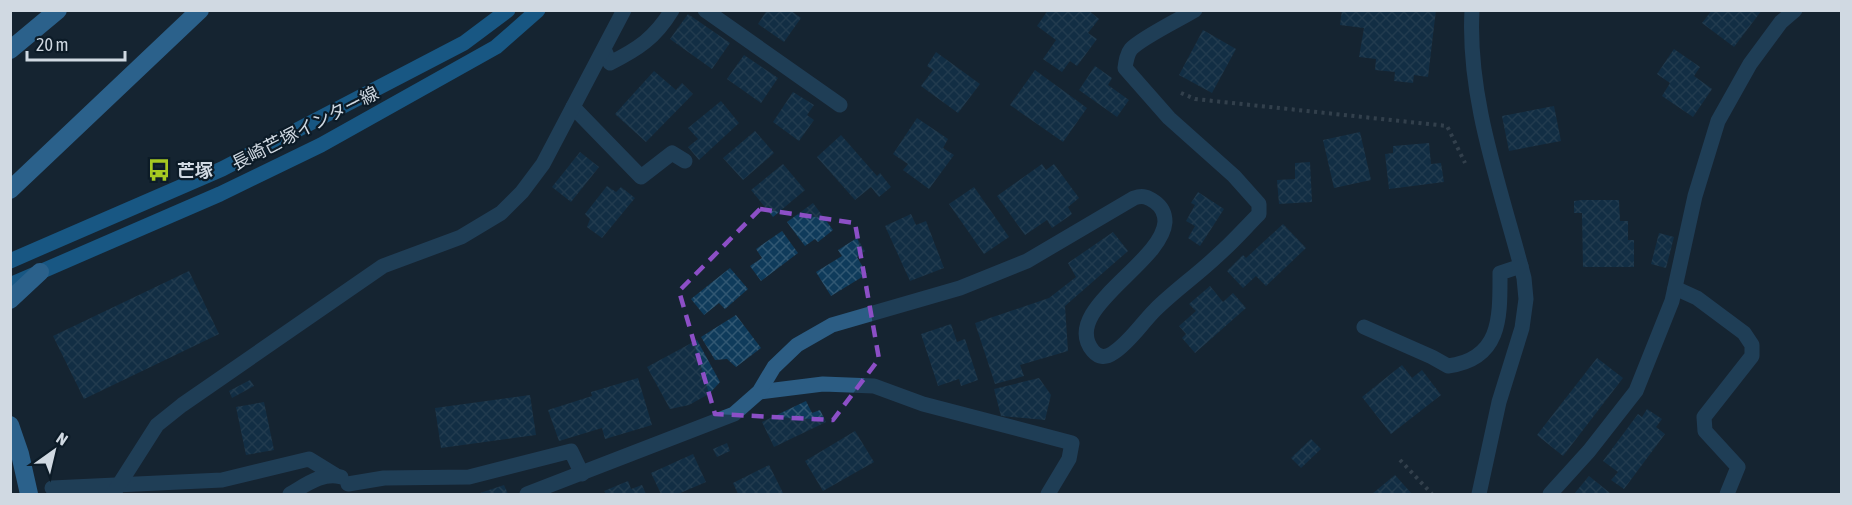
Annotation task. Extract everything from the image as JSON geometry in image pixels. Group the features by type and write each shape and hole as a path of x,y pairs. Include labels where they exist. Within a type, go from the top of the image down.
{"highway":[{"path":"10,50 58,10"},
{"path":"10,190 200,10"},
{"path":"10,300 40,272"},
{"path":"10,425 20,453 29,495"}],"main road":[{"name":"長崎芒塚インター線","path":"10,261 222,169 464,43 508,10"},
{"name":"長崎芒塚インター線","path":"10,285 220,194 321,146 496,47 538,10"}],"street":[{"path":"116,490 157,425 182,405 383,266 461,237 501,213 522,192 543,164 624,10"},
{"path":"603,49 610,63 635,51 661,29 672,10"},
{"path":"705,10 840,105"},
{"path":"527,495 734,414 759,392 774,367 797,345 832,325 960,288 1027,261 1134,198 1147,197 1160,206 1165,219 1163,233 1143,260 1101,302 1086,324 1085,333 1092,350 1098,356 1106,357 1114,353 1128,341 1155,310 1217,256 1259,214 1259,204 1234,176 1169,118 1125,68 1131,49 1195,10"},
{"path":"1472,10 1470,37 1481,117 1521,266 1526,299 1522,328 1499,402 1479,495"},
{"path":"1550,495 1589,451 1636,391 1672,301 1695,196 1718,121 1750,64 1781,22 1795,10"},
{"path":"573,107 641,177 672,153 685,161"},
{"path":"1364,327 1448,366 1468,361 1481,354 1497,330 1500,273 1521,266"},
{"path":"1675,288 1696,298 1744,333 1752,345 1752,356 1704,417 1705,431 1738,467 1727,495"},
{"path":"759,392 823,384 874,386 923,405 1072,443 1068,459 1048,495"},
{"path":"52,488 116,490 222,480 309,459 335,475 343,477 347,489 384,478 469,477 571,451 582,474"},
{"path":"290,495 313,481 335,475"}],"path":[{"path":"1175,90 1195,99 1447,126 1470,173"},
{"path":"1400,460 1432,495"}],"highlighted area":[{"path":"760,209 855,223 879,359 833,420 715,414 679,291"}],"building":[{"path":"767,10 790,10 801,18 784,42 758,24"},
{"path":"1048,10 1088,10 1099,19 1088,33 1097,39 1077,66 1070,61 1062,72 1043,59 1056,40 1037,26"},
{"path":"1342,10 1436,10 1428,77 1414,75 1413,83 1394,81 1395,72 1375,70 1376,59 1359,57 1364,28 1340,25"},
{"path":"1712,10 1762,10 1734,47 1702,23"},
{"path":"688,14 730,43 712,69 670,39"},
{"path":"1203,30 1236,49 1212,93 1179,75"},
{"path":"1674,49 1700,67 1694,76 1712,89 1693,117 1662,96 1670,83 1657,74"},
{"path":"936,52 980,84 958,113 921,86 933,70 927,66"},
{"path":"744,55 778,78 761,103 727,79"},
{"path":"1095,66 1112,78 1108,85 1129,100 1117,117 1079,90"},
{"path":"1035,70 1087,108 1063,142 1010,105"},
{"path":"654,71 676,90 682,83 693,94 646,142 615,114"},
{"path":"793,92 814,105 807,115 814,120 799,141 773,122"},
{"path":"721,101 739,123 699,160 688,147 698,139 688,128"},
{"path":"1554,106 1561,141 1509,151 1502,116"},
{"path":"917,118 948,139 943,148 954,155 929,189 903,170 908,164 893,154"},
{"path":"755,131 774,153 743,180 723,158"},
{"path":"1360,132 1371,180 1334,188 1323,140"},
{"path":"841,135 877,176 880,173 891,187 879,197 871,187 855,200 817,157"},
{"path":"1429,143 1431,164 1441,163 1444,182 1389,189 1385,154 1393,153 1393,146"},
{"path":"580,152 599,167 571,202 552,187"},
{"path":"1310,162 1312,202 1279,204 1277,180 1295,179 1295,163"},
{"path":"783,164 805,190 773,217 751,190"},
{"path":"1042,164 1046,170 1054,164 1079,198 1068,207 1072,214 1052,228 1047,220 1025,235 997,196"},
{"path":"607,186 616,192 621,187 635,198 602,238 587,227 590,219 585,214"},
{"path":"974,187 1009,237 984,254 949,204"},
{"path":"1198,192 1224,209 1200,246 1188,238 1195,226 1186,221 1195,205 1191,203"},
{"path":"1619,200 1620,221 1628,221 1628,240 1634,240 1634,267 1583,267 1582,213 1574,213 1574,201"},
{"path":"813,203 833,230 818,242 815,239 805,246 787,222"},
{"path":"911,214 916,225 926,221 944,268 910,281 885,226"},
{"path":"1283,224 1306,248 1266,286 1256,276 1243,288 1227,271 1243,255 1246,258"},
{"path":"782,231 798,253 761,281 750,266 762,258 756,249"},
{"path":"1113,232 1128,251 1065,306 1068,351 1020,365 1024,376 995,384 975,323 1049,298 1076,277 1068,263"},
{"path":"1659,233 1674,237 1666,268 1651,264"},
{"path":"857,238 865,251 857,257 867,274 831,296 816,272 842,256 838,250"},
{"path":"730,268 748,289 725,309 719,303 704,315 691,299"},
{"path":"189,271 219,334 84,399 53,336"},
{"path":"1210,286 1223,302 1233,293 1246,308 1195,353 1182,338 1186,334 1179,326 1196,311 1189,304"},
{"path":"736,315 761,348 736,367 727,359 715,360 701,337"},
{"path":"951,324 957,342 965,339 978,380 961,386 959,379 938,386 921,334"},
{"path":"697,340 720,382 709,394 689,405 670,409 647,367"},
{"path":"1597,358 1623,378 1563,456 1537,435"},
{"path":"1402,365 1412,378 1422,370 1441,395 1391,434 1362,397"},
{"path":"638,378 652,425 605,439 602,428 559,441 548,410 592,396 591,392"},
{"path":"1039,378 1051,395 1045,420 1001,416 994,389"},
{"path":"250,380 254,386 232,398 229,391"},
{"path":"530,395 536,435 441,448 435,408"},
{"path":"806,401 812,413 820,410 826,422 774,447 762,422"},
{"path":"264,402 274,450 246,455 236,407"},
{"path":"1647,409 1662,419 1656,427 1665,434 1624,489 1611,480 1618,472 1603,461 1638,414 1642,417"},
{"path":"855,431 874,462 823,491 805,461"},
{"path":"1311,439 1321,449 1301,468 1291,458"},
{"path":"727,443 730,451 717,457 713,449"},
{"path":"693,454 706,482 678,494 661,494 651,473"},
{"path":"769,465 783,493 738,494 733,483"},
{"path":"1395,475 1412,494 1372,494"},
{"path":"1589,476 1610,493 1574,494"},
{"path":"628,481 631,489 642,485 646,494 606,494 604,491"},
{"path":"504,485 508,494 477,494"}],"place":[{"name":"芒塚","path":"159,170"}]}
